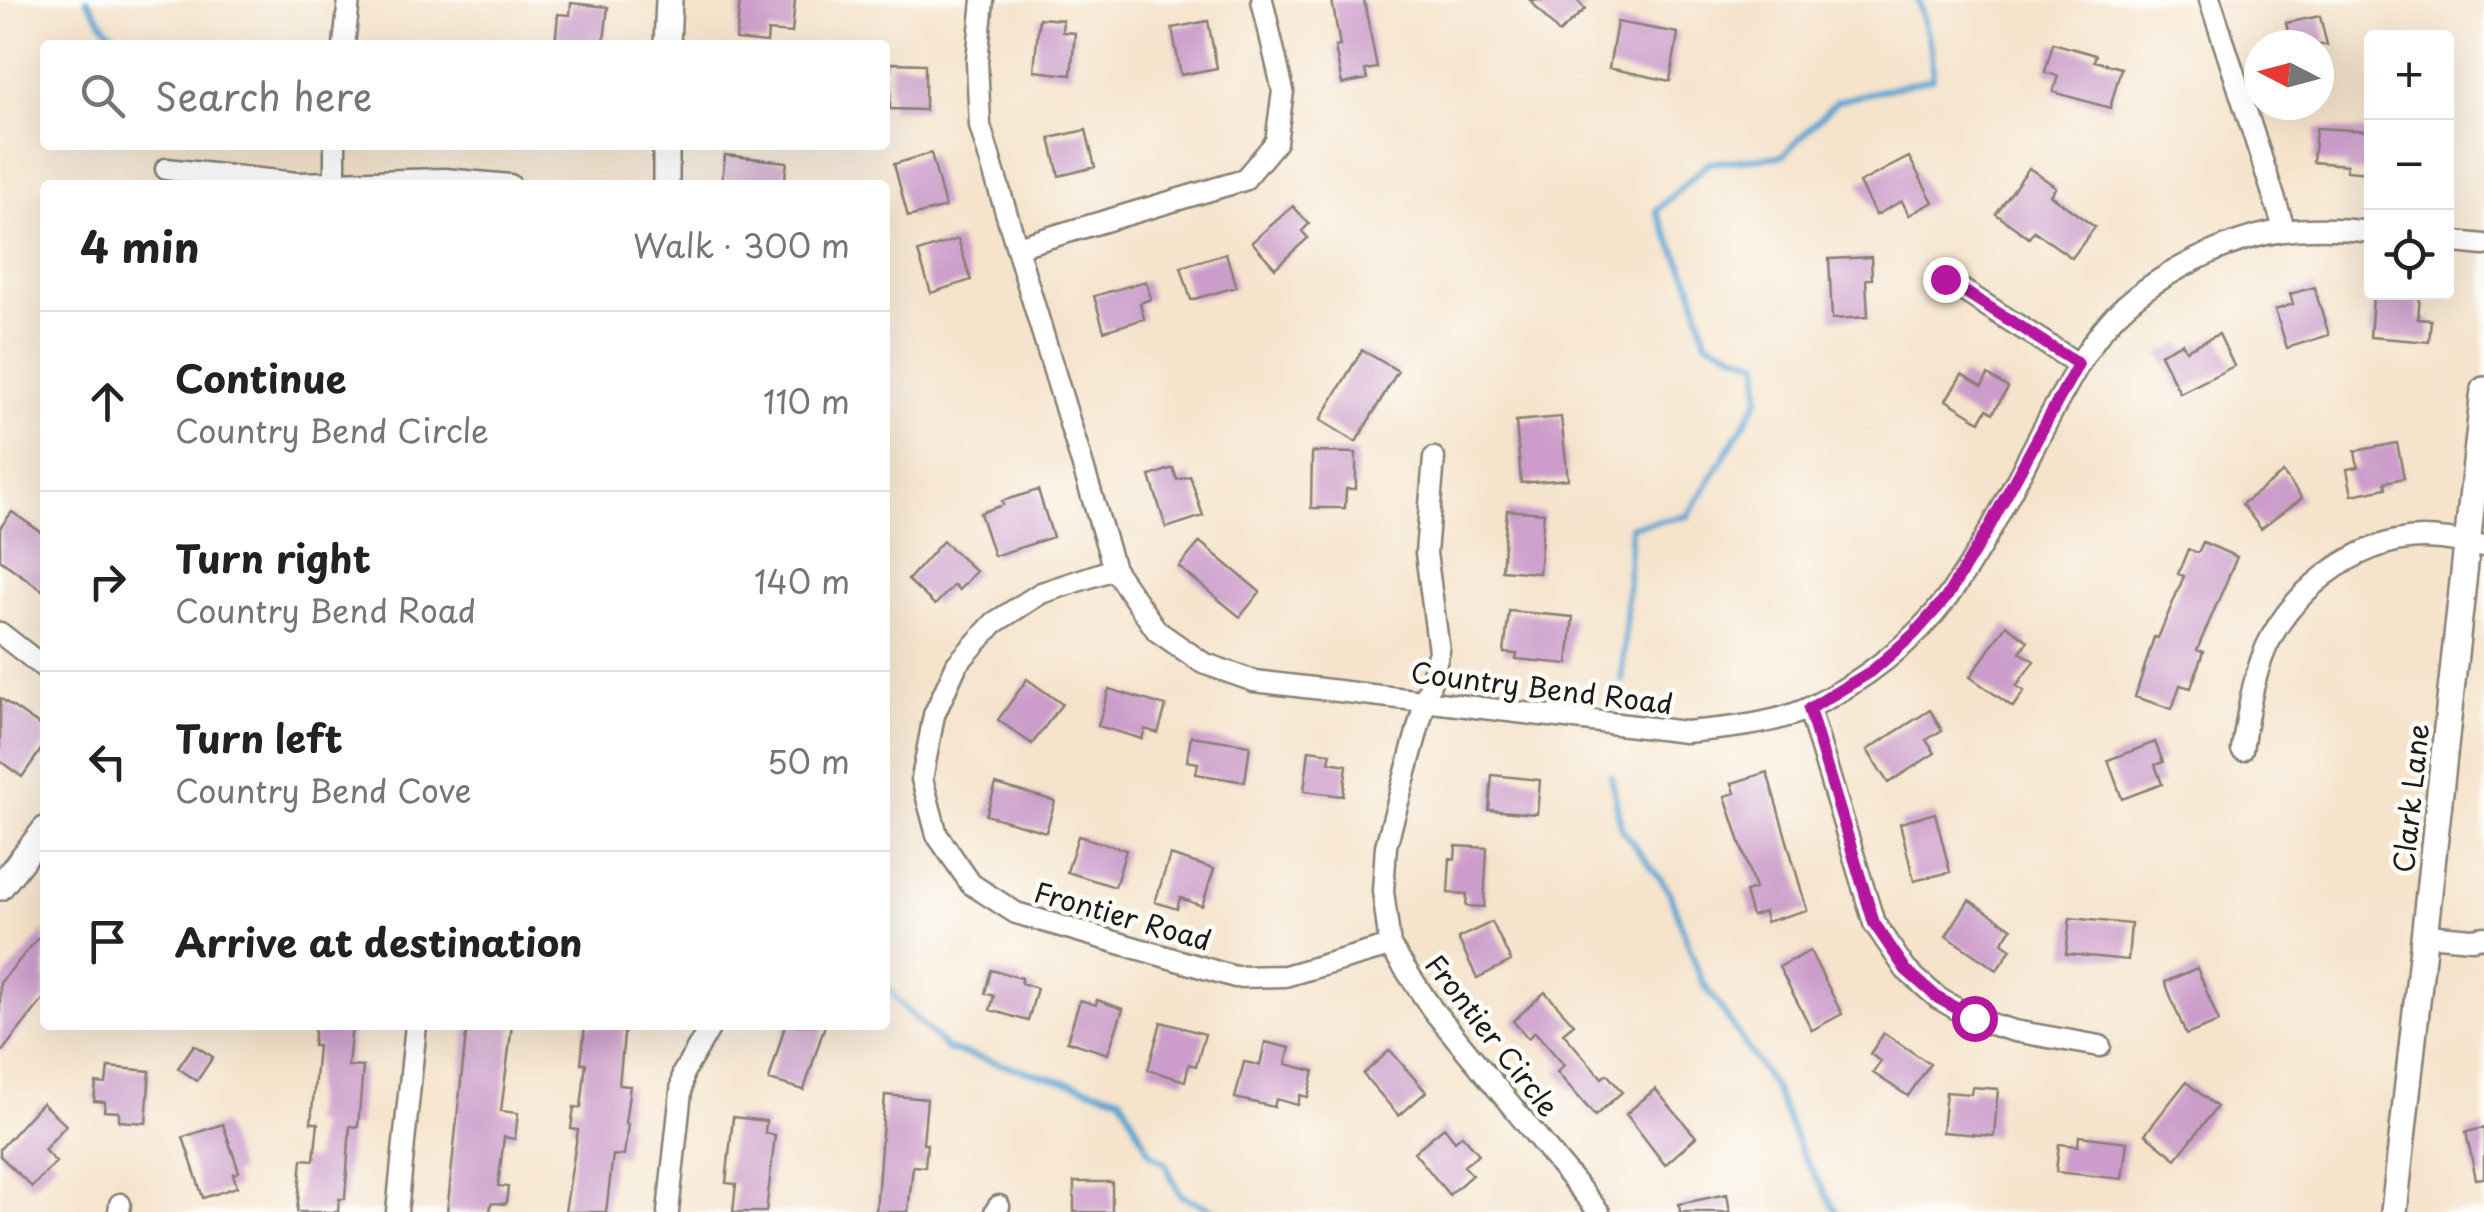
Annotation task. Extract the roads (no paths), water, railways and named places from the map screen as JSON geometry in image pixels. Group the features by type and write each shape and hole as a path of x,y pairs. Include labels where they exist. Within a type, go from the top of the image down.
{"street":[{"path":"345,40 349,0"},
{"path":"667,40 668,0"},
{"name":"Country Bend Road","path":"983,0 977,61 980,126 1114,569 1157,630 1203,664 1254,680 1685,732 1734,728 1809,709 1872,671 1914,634 1946,598 2078,364 2110,321 2156,280 2228,243 2284,228 2364,232"},
{"path":"1017,247 1244,180 1276,142 1282,91 1262,0"},
{"path":"2210,0 2284,228"},
{"path":"335,150 335,180"},
{"path":"666,150 666,180"},
{"path":"166,169 269,180"},
{"path":"2454,242 2484,245"},
{"path":"1945,279 2078,364"},
{"name":"Clark Lane","path":"2394,1212 2476,544 2484,390"},
{"name":"Frontier Circle","path":"1434,458 1426,553 1439,652 1386,846 1383,891 1390,946 1432,1009 1599,1212"},
{"path":"2242,750 2262,655 2283,618 2311,587 2342,564 2378,547 2420,538 2476,544"},
{"name":"Frontier Road","path":"1114,569 1041,594 994,622 958,664 934,714 922,779 936,835 971,884 1016,913 1235,977 1285,976 1390,946"},
{"path":"0,633 40,664"},
{"path":"1809,709 1874,923 1906,970 1938,998 1974,1018 2014,1032 2100,1046"},
{"path":"0,887 40,836"},
{"path":"2426,935 2472,940 2484,937"},
{"path":"398,1212 416,1030"},
{"path":"668,1212 683,1073 709,1030"}],"waterway":[{"path":"87,0 107,29 123,40"},
{"path":"1622,680 1631,526 1688,516 1759,399 1760,363 1706,341 1691,283 1656,211 1708,163 1782,156 1837,101 1933,78 1931,47 1918,0"},
{"path":"1611,775 1621,828 1668,889 1701,979 1774,1088 1802,1154 1837,1212"},
{"path":"890,989 947,1049 1121,1097 1150,1153 1165,1163 1180,1195 1219,1212"}]}
